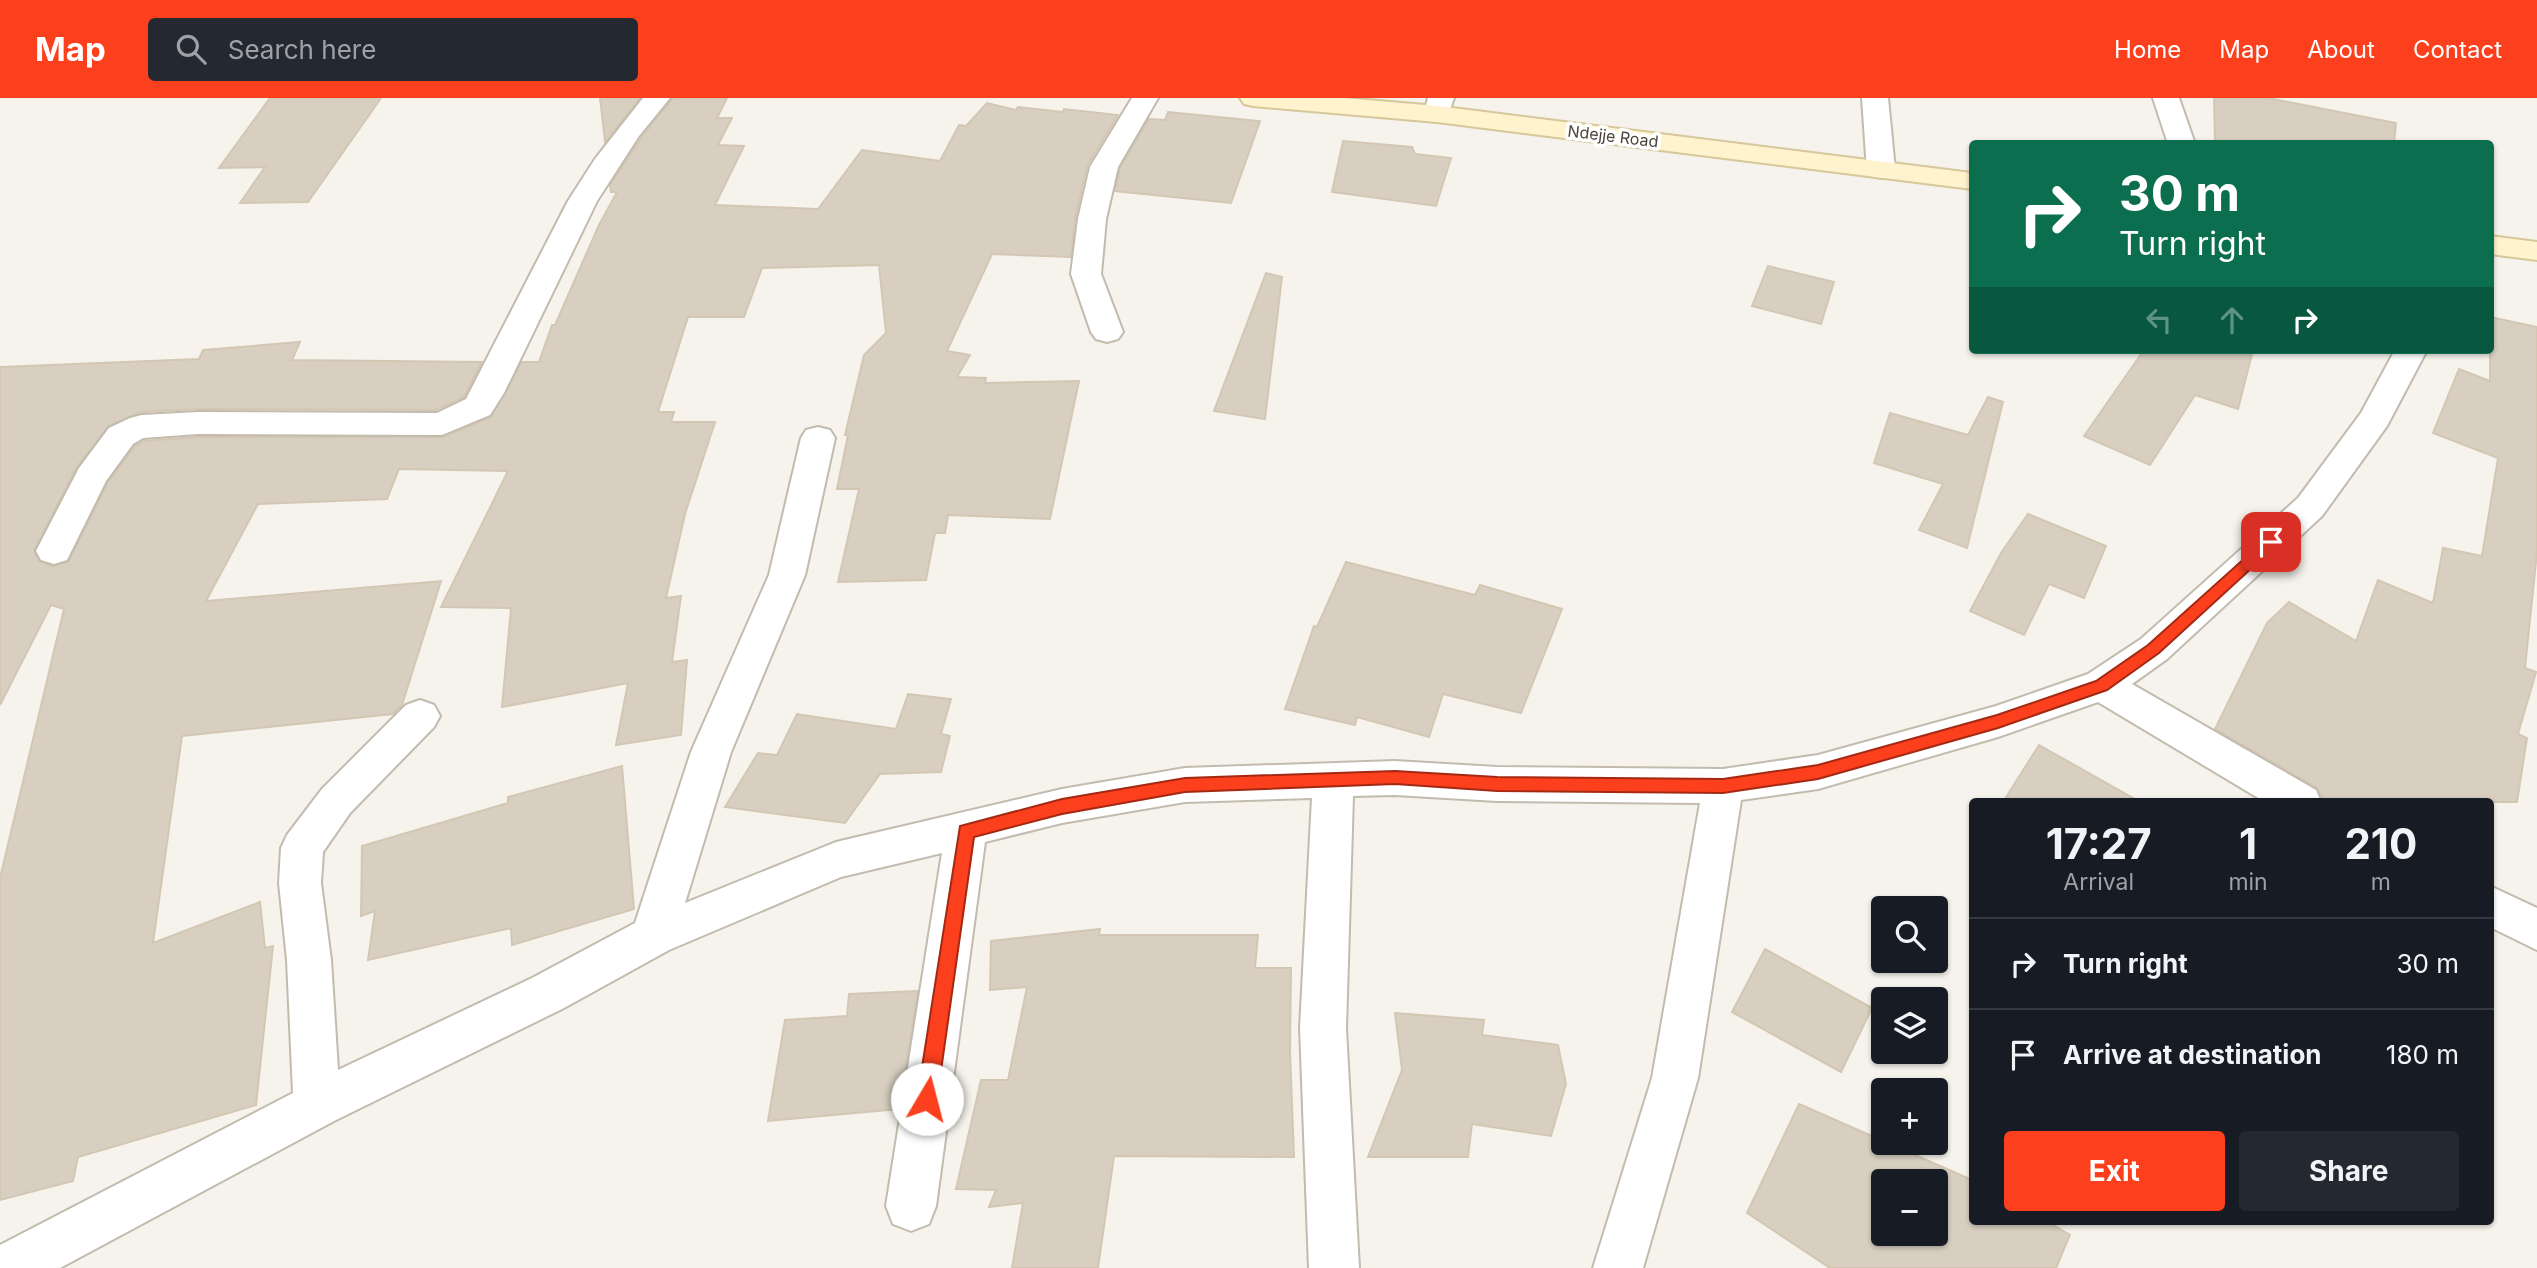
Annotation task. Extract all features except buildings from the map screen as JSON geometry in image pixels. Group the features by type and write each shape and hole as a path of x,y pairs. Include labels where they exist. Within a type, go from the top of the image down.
{"street":[{"path":"54,551 90,476 121,436 142,426 198,423 442,424 478,407 488,393 589,190 642,114 657,98"},
{"path":"1107,332 1086,274 1092,219 1104,167 1145,98"},
{"name":"Ndejje Road","path":"1253,98 1439,106 1969,181"},
{"path":"1875,98 1881,170"},
{"path":"2166,98 2181,140"},
{"path":"2494,246 2537,251"},
{"path":"18,1266 317,1105 548,993 653,936 836,860 1062,806 1185,785 1395,778 1497,784 1723,786 1818,772 1998,721 2102,685 2154,649 2310,507 2375,418 2409,354"},
{"path":"653,936 711,751 788,575 818,438"},
{"path":"2102,685 2294,798"},
{"path":"317,1105 309,960 300,883 302,848 336,801 420,716"},
{"path":"1333,779 1323,1028 1334,1268"},
{"path":"1618,1268 1675,1078 1723,786"},
{"path":"911,1206 966,831"},
{"path":"2494,907 2537,930"}],"route":[{"path":"927,1099 966,831 1062,806 1185,785 1395,778 1497,784 1723,786 1818,772 1998,721 2102,685 2154,649 2271,542"}]}
